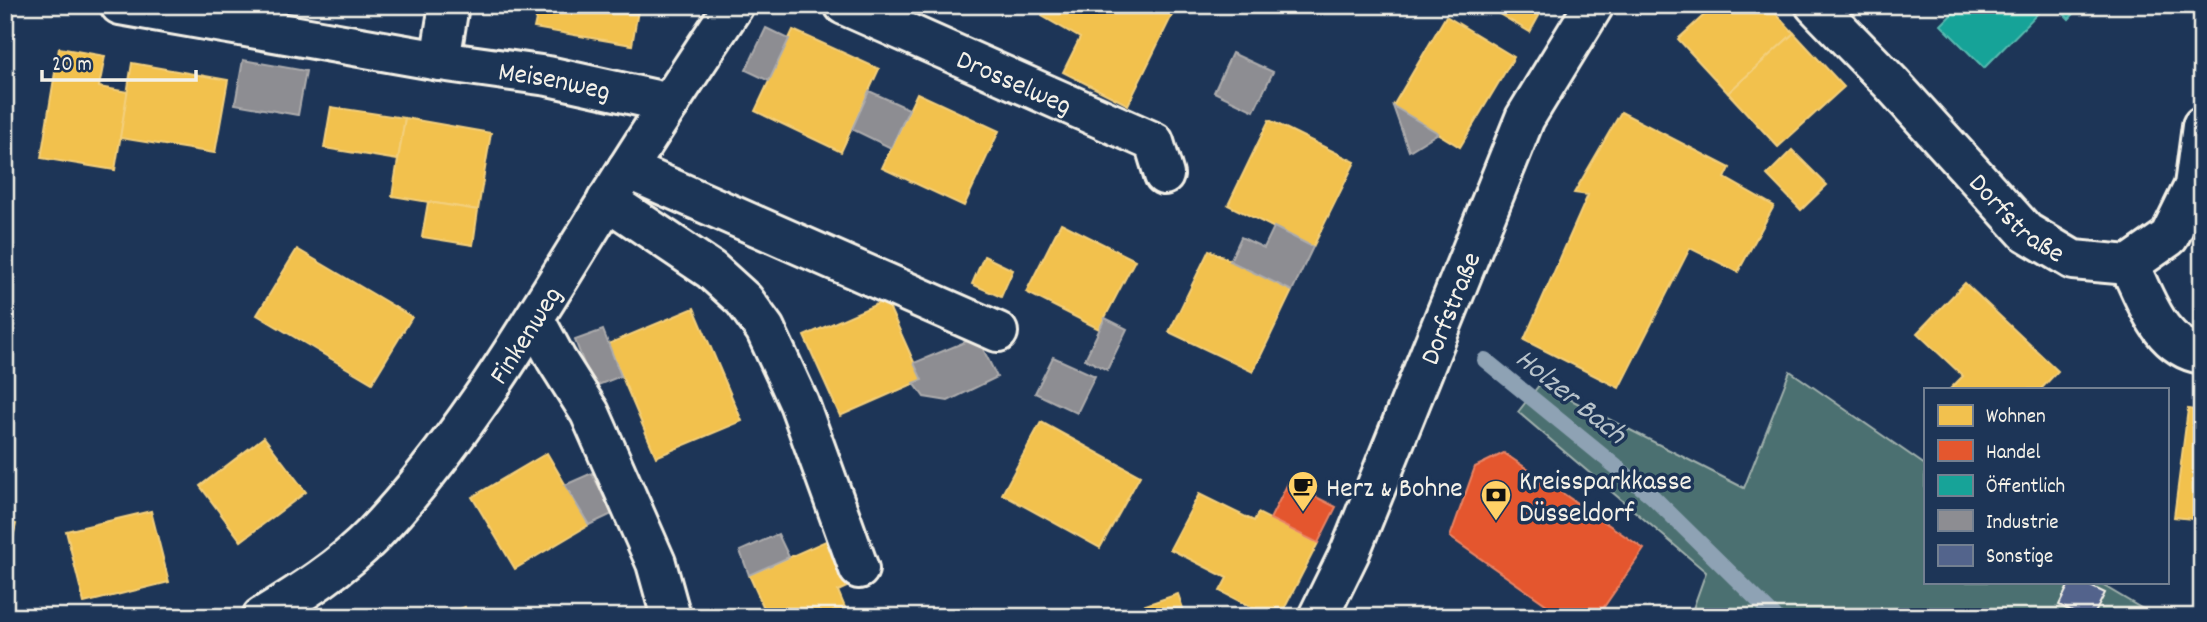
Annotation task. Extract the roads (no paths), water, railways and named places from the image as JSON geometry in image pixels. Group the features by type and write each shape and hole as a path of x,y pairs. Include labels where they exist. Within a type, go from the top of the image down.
{"street":[{"name":"Meisenweg","path":"120,5 440,61 548,76 670,103"},
{"path":"440,61 449,5"},
{"name":"Finkenweg","path":"262,617 314,585 371,537 421,480 469,417 535,320 617,184 734,5"},
{"name":"Drosselweg","path":"844,5 1154,142 1164,175"},
{"name":"Dorfstraße","path":"1318,617 1355,539 1525,118 1594,5"},
{"name":"Dorfstraße","path":"1815,5 1891,83 2025,232 2073,260 2129,265"},
{"path":"2202,126 2194,186 2169,237 2129,265 2165,335 2187,351 2202,354"},
{"path":"617,184 998,332"},
{"path":"617,184 744,300 765,329 799,403 859,569"},
{"path":"535,320 590,413 656,563 671,617"}],"waterway":[{"name":"Holzer Bach","path":"1485,360 1652,496 1775,617"}],"place":[{"name":"Herz & Bohne","path":"1303,513"},
{"name":"Kreissparkkasse Düsseldorf","path":"1496,522"}]}
